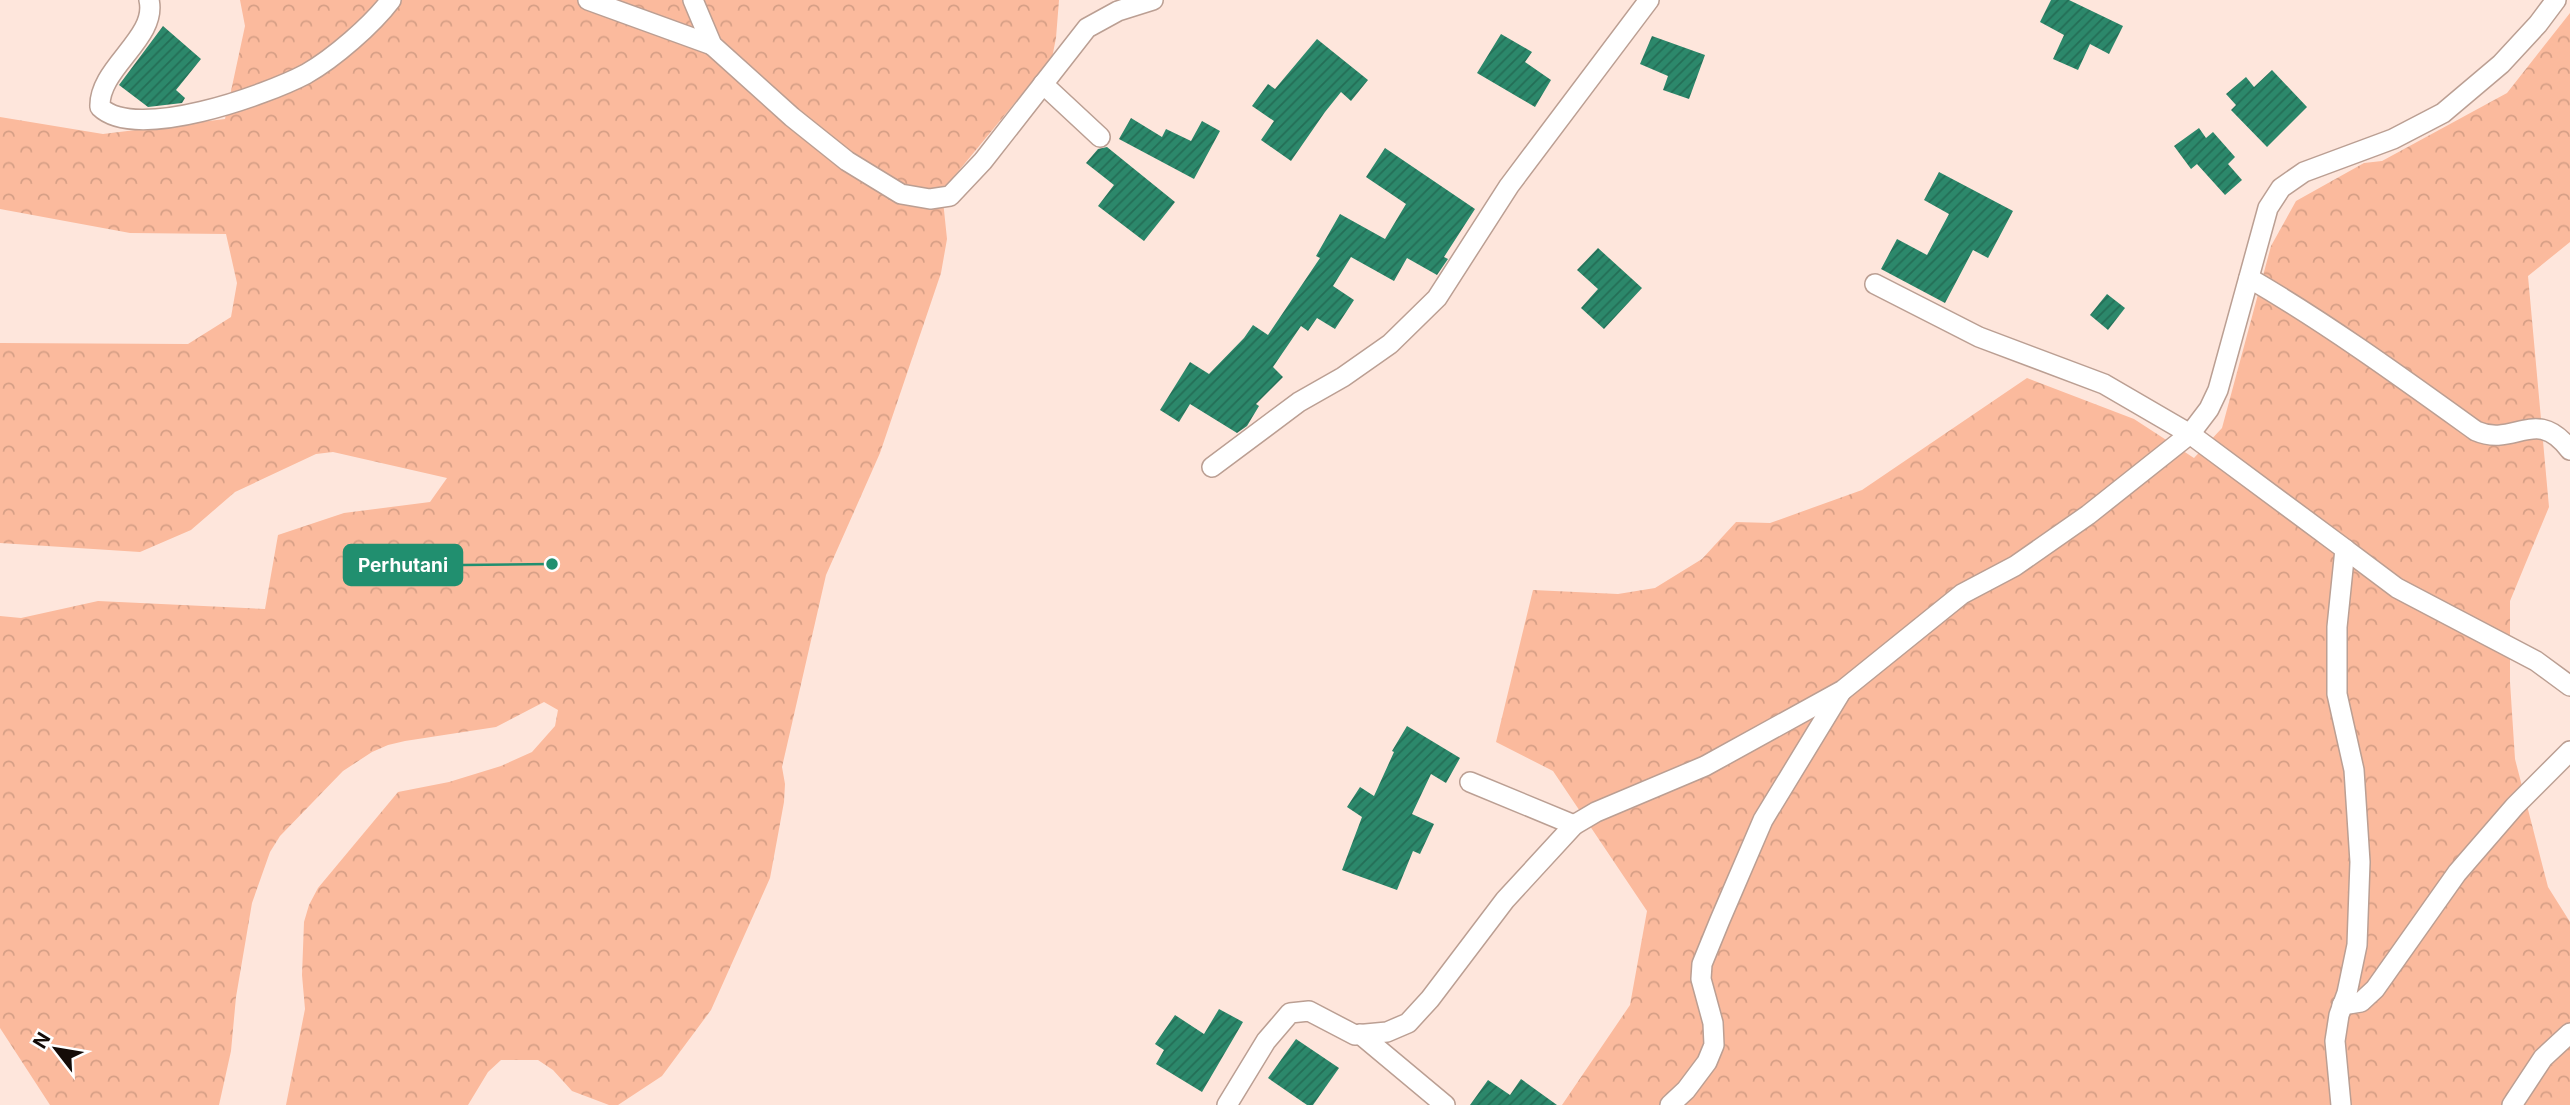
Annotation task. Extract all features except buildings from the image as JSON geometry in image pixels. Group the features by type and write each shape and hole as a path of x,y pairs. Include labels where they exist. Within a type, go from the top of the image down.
{"street":[{"path":"149,0 151,9 147,25 112,74 100,99 100,107 108,115 157,121 259,95 307,73 373,23 391,0"},
{"path":"588,0 712,45 792,117 847,161 901,194 930,200 950,196 983,161 1087,28 1118,11 1153,0"},
{"path":"693,0 712,45"},
{"path":"1212,467 1299,402 1343,377 1390,344 1437,298 1509,186 1649,0"},
{"path":"1227,1105 1266,1041 1290,1013 1309,1011 1355,1035 1387,1032 1408,1023 1430,999 1505,900 1574,825 1596,812 1705,766 1843,690 1962,594 2015,566 2045,546 2190,434 2209,409 2218,390 2268,208 2281,188 2304,172 2393,139 2443,113 2501,64 2556,0"},
{"path":"1043,84 1100,137"},
{"path":"2249,278 2356,344 2476,430 2494,436 2536,428 2546,429 2555,433 2570,450"},
{"path":"1875,284 1979,337 2104,384 2190,434 2397,588 2536,661 2570,686"},
{"path":"2341,1105 2335,1041 2357,945 2360,862 2354,770 2337,694 2337,627 2345,549"},
{"path":"1670,1105 1686,1090 1707,1062 1714,1045 1713,1023 1701,979 1702,964 1728,899 1763,820 1843,690"},
{"path":"2342,1005 2361,1002 2375,989 2457,873 2515,806 2570,751"},
{"path":"1470,782 1574,825"},
{"path":"2512,1105 2543,1058 2570,1033"},
{"path":"1360,1034 1445,1105"}],"green space":[{"path":"240,0 1059,0 1052,58 942,191 947,239 941,273 880,453 826,575 782,767 784,802 770,878 711,1010 662,1076 618,1105 609,1105 572,1091 553,1070 538,1060 501,1060 488,1072 468,1105 286,1105 305,1009 302,975 304,922 318,888 398,792 449,782 501,766 532,752 555,726 558,710 544,702 496,727 405,741 372,752 343,771 280,836 270,852 252,903 236,997 231,1051 219,1105 50,1105 0,1028 0,616 21,618 98,601 265,609 278,535 344,513 430,502 447,478 333,452 316,454 235,492 191,530 140,552 0,543 0,343 188,344 231,317 237,283 226,234 130,233 0,209 0,117 103,134 225,119 245,26"},
{"path":"2570,13 2570,242 2528,276 2549,507 2510,601 2510,682 2515,759 2548,887 2570,922 2570,1105 1562,1105 1630,1005 1647,911 1553,771 1496,742 1533,590 1618,594 1655,588 1702,559 1736,522 1770,523 1862,490 2027,378 2134,419 2194,458 2222,428 2271,246 2296,201 2364,163 2382,161 2507,93"}],"place":[{"name":"Perhutani","path":"552,564"}]}
